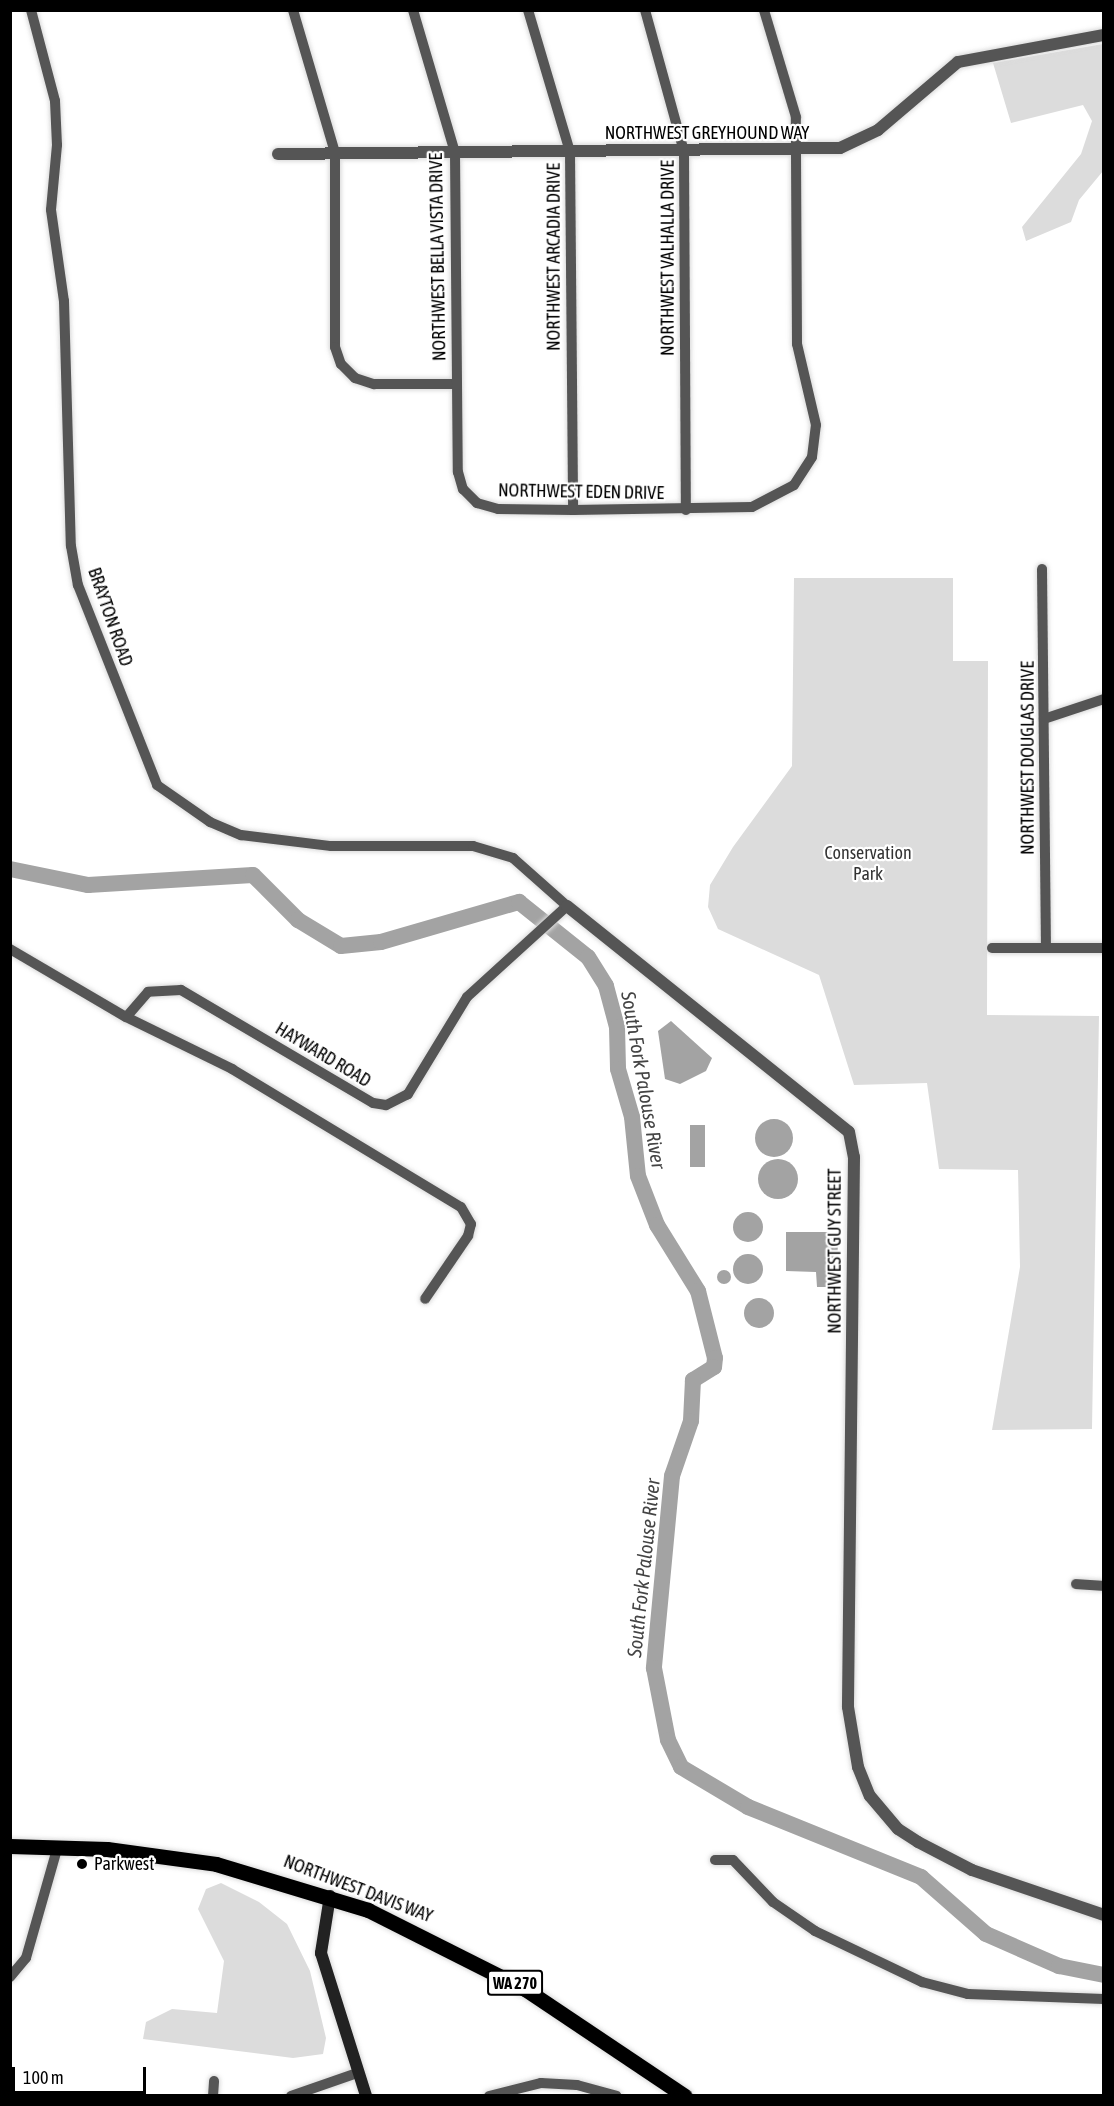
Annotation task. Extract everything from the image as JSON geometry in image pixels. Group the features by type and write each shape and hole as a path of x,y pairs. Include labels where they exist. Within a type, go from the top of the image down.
{"main road":[{"name":"NORTHWEST DAVIS WAY","path":"10,1846 58,1846 216,1864 330,1896 470,1957 685,2096"},
{"path":"330,1896 321,1953 366,2096"}],"street":[{"name":"BRAYTON ROAD","path":"31,10 55,100 57,145 51,210 64,301 71,546 78,585 157,784 210,822 241,835 331,846 429,843 483,849 513,858 563,910"},
{"path":"293,10 335,153 335,347 341,364 355,378 374,384 457,384"},
{"name":"NORTHWEST BELLA VISTA DRIVE","path":"412,10 455,153 458,472 463,489 477,503"},
{"name":"NORTHWEST ARCADIA DRIVE","path":"528,10 570,152 573,510"},
{"name":"NORTHWEST VALHALLA DRIVE","path":"645,10 684,152 686,510"},
{"name":"NORTHWEST EDEN DRIVE","path":"477,503 498,509 738,510 770,502 794,485 812,458 816,425 797,344 796,117 764,10"},
{"name":"NORTHWEST GREYHOUND WAY","path":"278,154 797,152 856,143 888,122 934,78 968,58 1104,35"},
{"name":"NORTHWEST DOUGLAS DRIVE","path":"1042,569 1046,947"},
{"path":"1044,719 1104,699"},
{"name":"HAYWARD ROAD","path":"126,1017 148,992 181,990 373,1103 386,1105 408,1094 467,997 563,910"},
{"name":"NORTHWEST GUY STREET","path":"563,910 849,1132 854,1157 850,1732 870,1796 898,1829 972,1870 1104,1915"},
{"path":"992,948 1104,948"},
{"path":"10,949 126,1017 232,1069 461,1207 471,1224 468,1236 425,1299"},
{"path":"1076,1584 1104,1586"},
{"path":"10,1977 26,1958 58,1846"},
{"path":"715,1860 733,1860 773,1902 815,1931 922,1982 968,1994 1104,1999"},
{"path":"291,2096 357,2073"},
{"path":"213,2096 214,2081"},
{"path":"489,2096 541,2083 577,2085 617,2096"}],"green space":[{"path":"1103,44 1103,171 1079,200 1071,222 1026,241 1022,227 1081,154 1092,121 1083,105 1011,123 993,63"},
{"name":"Conservation Park","path":"794,578 953,578 953,661 988,661 987,1015 1099,1016 1092,1429 992,1430 1020,1267 1018,1170 939,1169 927,1083 854,1085 819,975 718,929 708,907 710,885 733,847 792,766"},
{"path":"221,1883 259,1902 287,1924 310,1971 326,2038 323,2054 293,2058 143,2039 146,2022 172,2009 217,2013 224,1961 198,1909 206,1889"}],"shaded area":[{"path":"671,1021 712,1058 706,1071 680,1084 665,1079 658,1031"},
{"path":"774,1119 788,1124 793,1138 788,1152 774,1157 760,1152 755,1138 760,1124"},
{"path":"690,1125 705,1125 705,1167 690,1167"},
{"path":"778,1159 786,1160 792,1165 797,1171 797,1187 792,1193 786,1198 778,1199 770,1198 764,1193 759,1187 758,1179 759,1171 764,1165 770,1160"},
{"path":"748,1212 759,1216 763,1227 759,1238 748,1242 737,1238 733,1227 737,1216"},
{"path":"786,1232 838,1232 837,1287 817,1287 816,1272 786,1271"},
{"path":"748,1254 759,1258 763,1269 759,1280 748,1284 737,1280 733,1269 737,1258"},
{"path":"724,1270 729,1272 731,1277 729,1282 724,1284 719,1282 717,1277 719,1272"},
{"path":"759,1298 770,1302 774,1313 770,1324 759,1328 748,1324 744,1313 748,1302"}],"waterway":[{"name":"South Fork Palouse River","path":"10,869 88,885 253,875 298,920 341,946 381,942 519,902 588,957 606,986 617,1027 618,1069 632,1117 638,1176 657,1225 698,1291 715,1358 714,1367 693,1380 691,1421 672,1476 654,1668 668,1740 681,1767 748,1807 921,1877 986,1934 1059,1966 1104,1975"}],"place":[{"name":"Parkwest","path":"82,1864"}]}
